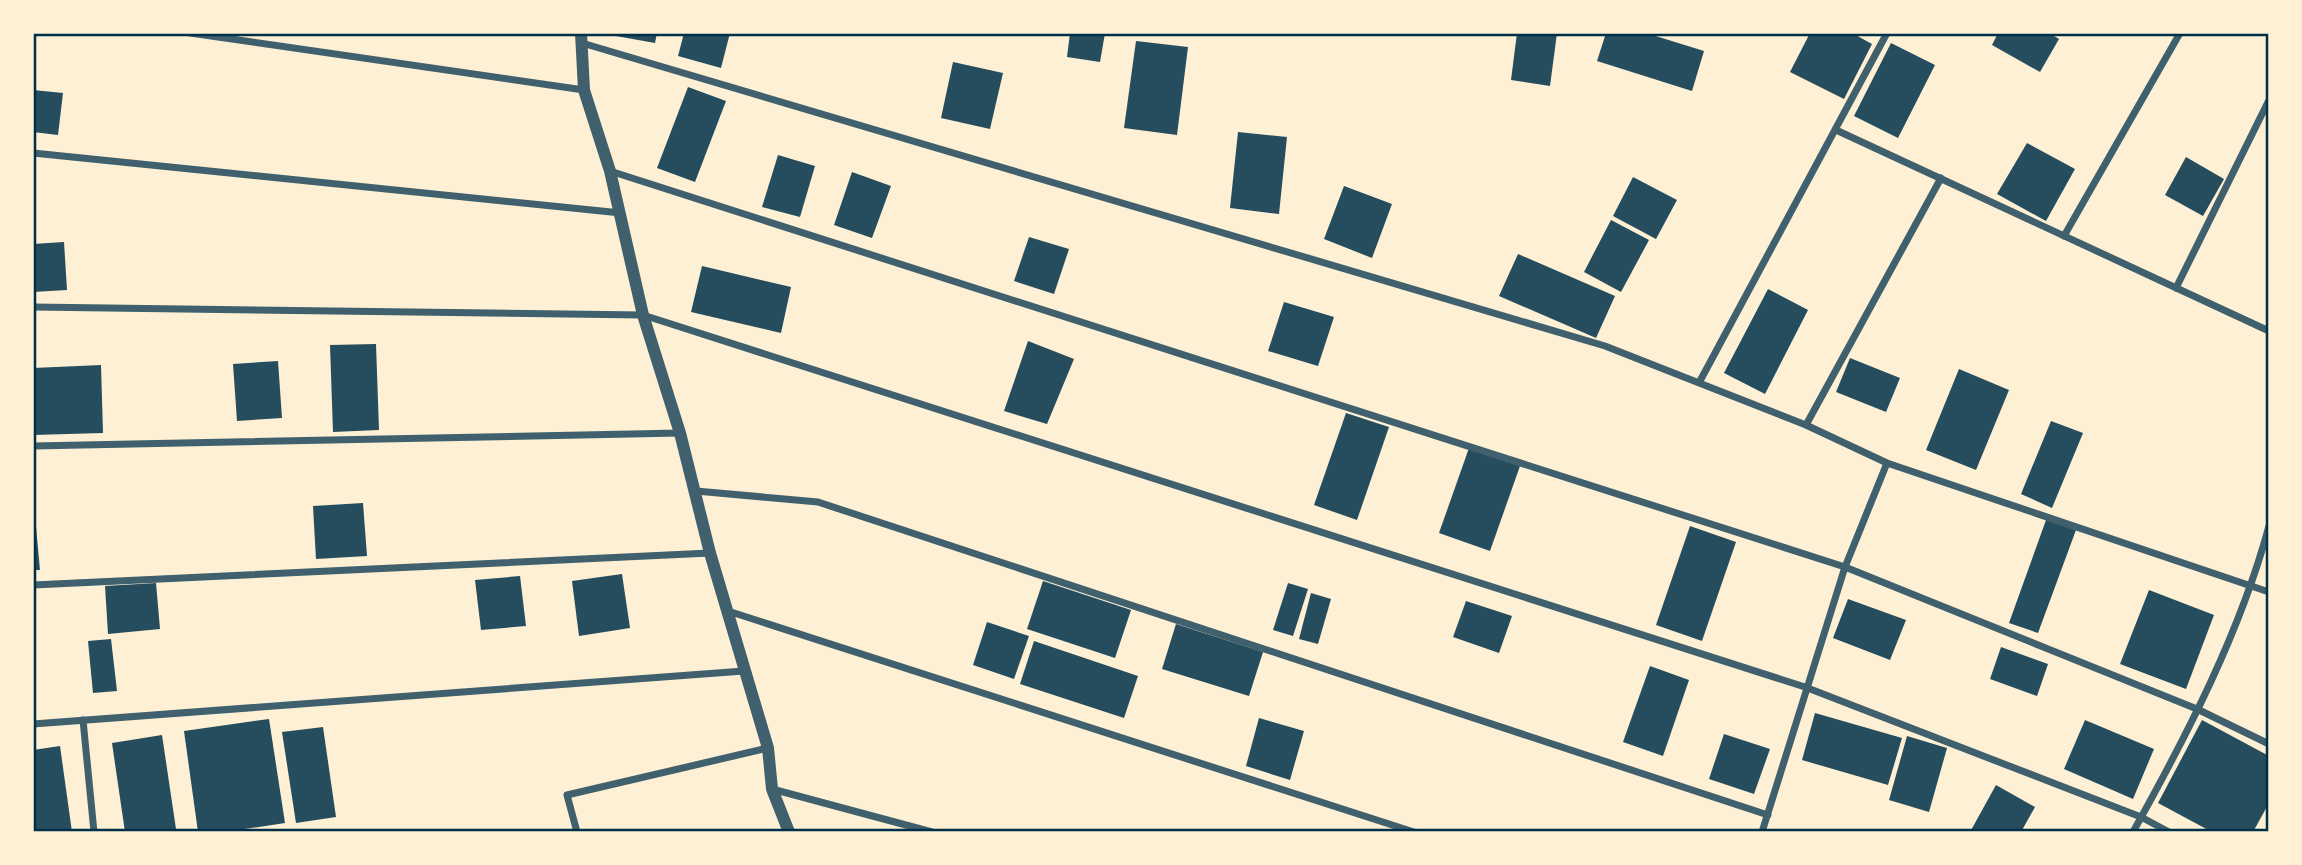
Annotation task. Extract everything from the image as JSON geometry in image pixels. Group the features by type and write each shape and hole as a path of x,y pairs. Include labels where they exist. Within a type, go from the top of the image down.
{"street":[{"path":"190,33 584,90"},
{"path":"1700,381 1888,33"},
{"path":"2064,236 2180,33"},
{"path":"789,832 772,789 768,748 710,553 680,433 643,315 622,213 584,90 581,38 1605,346 1700,381 1806,425 1887,463 2253,584 2269,592"},
{"path":"2175,288 2269,100"},
{"path":"1836,130 2269,331"},
{"path":"33,153 622,213"},
{"path":"610,171 1845,568 2197,709 2269,744"},
{"path":"1806,425 1941,178"},
{"path":"33,307 643,315 1805,687 2141,817 2169,832"},
{"path":"33,446 680,433"},
{"path":"1762,832 1805,687 1845,568 1887,463"},
{"path":"696,491 818,502 1768,815"},
{"path":"2133,832 2197,709 2253,584 2269,526"},
{"path":"33,585 710,553"},
{"path":"728,611 1415,832"},
{"path":"33,724 744,671"},
{"path":"83,720 94,832"},
{"path":"577,832 567,795 768,748"},
{"path":"772,789 932,832"}],"building":[{"path":"599,33 657,33 655,43"},
{"path":"684,33 730,33 721,68 678,56"},
{"path":"1070,33 1105,33 1100,62 1067,57"},
{"path":"1517,33 1557,33 1550,86 1511,80"},
{"path":"1606,33 1646,33 1704,51 1692,91 1597,61"},
{"path":"1810,33 1852,33 1872,44 1844,99 1790,72"},
{"path":"1998,33 2049,33 2059,39 2040,72 1992,45"},
{"path":"1136,41 1188,47 1177,135 1124,128"},
{"path":"1891,43 1935,65 1898,138 1854,116"},
{"path":"953,62 1003,73 990,129 941,118"},
{"path":"688,87 726,101 695,182 657,168"},
{"path":"33,90 63,93 58,135 33,132"},
{"path":"1238,132 1287,137 1279,214 1230,208"},
{"path":"2027,143 2075,169 2046,221 1997,194"},
{"path":"778,155 815,166 800,217 762,207"},
{"path":"2186,157 2224,179 2203,216 2165,195"},
{"path":"852,172 891,186 872,238 834,225"},
{"path":"1633,177 1677,200 1656,239 1613,216"},
{"path":"1344,186 1392,204 1372,258 1324,239"},
{"path":"1611,220 1649,240 1621,292 1584,272"},
{"path":"1029,237 1069,249 1054,294 1014,281"},
{"path":"64,242 67,290 33,292 33,244"},
{"path":"1518,254 1615,296 1596,338 1499,296"},
{"path":"702,266 791,287 781,333 691,312"},
{"path":"1768,289 1808,310 1765,394 1724,373"},
{"path":"1284,302 1334,317 1318,366 1268,351"},
{"path":"1028,341 1074,359 1047,424 1004,411"},
{"path":"376,344 379,430 333,432 330,345"},
{"path":"1850,358 1900,378 1886,412 1836,392"},
{"path":"278,361 282,418 237,421 233,364"},
{"path":"101,365 103,433 33,435 33,368"},
{"path":"1959,369 2009,390 1976,470 1926,450"},
{"path":"1346,413 1389,427 1357,520 1314,505"},
{"path":"2051,421 2083,433 2052,508 2021,494"},
{"path":"1469,448 1520,466 1490,551 1439,533"},
{"path":"33,494 40,570 33,570"},
{"path":"363,503 367,556 316,559 313,506"},
{"path":"2046,520 2076,530 2038,633 2009,623"},
{"path":"1690,526 1736,542 1702,641 1656,625"},
{"path":"622,574 630,628 579,636 572,581"},
{"path":"520,576 526,626 481,630 475,580"},
{"path":"1043,581 1131,610 1115,658 1027,629"},
{"path":"156,583 160,629 108,634 105,586"},
{"path":"1288,583 1308,589 1293,636 1273,630"},
{"path":"2149,590 2214,615 2186,689 2120,664"},
{"path":"1311,593 1331,599 1318,644 1299,639"},
{"path":"1848,599 1906,620 1890,660 1833,638"},
{"path":"1466,601 1512,616 1499,653 1453,637"},
{"path":"987,622 1029,636 1014,679 973,665"},
{"path":"1176,624 1263,652 1249,696 1162,669"},
{"path":"111,639 117,691 93,693 88,641"},
{"path":"1034,641 1138,676 1124,718 1020,684"},
{"path":"2001,647 2048,664 2037,696 1990,679"},
{"path":"1650,666 1689,680 1663,756 1623,742"},
{"path":"1815,713 1902,738 1888,785 1802,760"},
{"path":"1259,718 1304,731 1290,780 1246,766"},
{"path":"269,719 285,823 225,832 198,832 184,731"},
{"path":"2085,720 2154,749 2133,799 2064,769"},
{"path":"2202,720 2269,756 2269,803 2253,832 2212,832 2158,803"},
{"path":"323,727 336,817 296,823 282,732"},
{"path":"1724,734 1770,749 1754,794 1709,779"},
{"path":"162,735 176,829 125,832 112,743"},
{"path":"1907,736 1947,748 1929,812 1889,800"},
{"path":"60,746 72,832 33,832 33,750"},
{"path":"1996,785 2035,807 2021,832 1970,832"}]}
